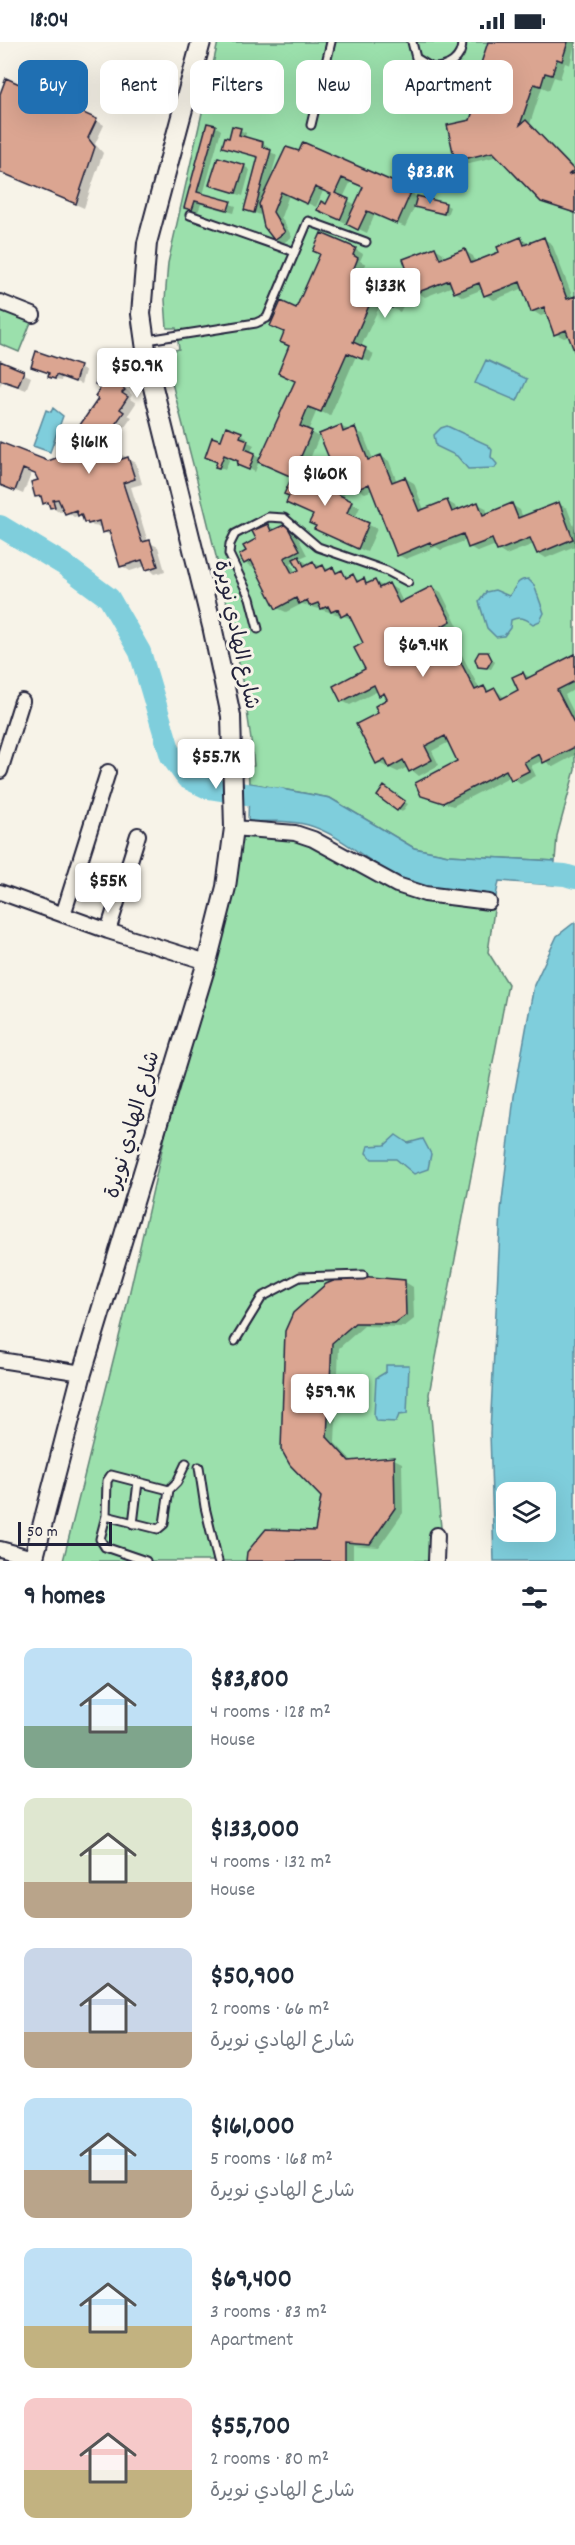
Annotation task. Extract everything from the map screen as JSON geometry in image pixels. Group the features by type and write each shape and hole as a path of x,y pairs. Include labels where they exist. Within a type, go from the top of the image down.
{"street":[{"name":"شارع الهادي نويرة","path":"33,1560 82,1373 207,962 226,887 234,824 234,759 231,716 215,638 149,371 144,340 142,287 147,243 201,42"},
{"path":"0,302 33,315"},
{"path":"0,771 22,701"},
{"path":"63,915 108,772"},
{"path":"234,824 295,833 313,839 397,885 424,894 489,902"},
{"path":"108,931 138,835"},
{"path":"0,892 108,931 207,962"},
{"path":"0,1360 82,1373"},
{"path":"436,1561 437,1535"},
{"path":"0,1550 33,1560"}],"lane":[{"path":"310,125 331,42"},
{"path":"412,42 416,58 432,68 451,64 458,57 462,42"},
{"path":"190,215 295,252"},
{"path":"144,340 256,323 267,318 308,221 366,242"},
{"path":"258,629 250,598 229,554 230,544 235,534 268,517 284,518 318,547 387,571 408,582"},
{"path":"235,1341 262,1297 300,1276 363,1275"},
{"path":"106,1516 158,1529 164,1524 169,1490 177,1482 186,1462"},
{"path":"199,1467 205,1507 218,1561"},
{"path":"146,1561 105,1547 100,1539 106,1516 107,1481 111,1475 169,1490"},
{"path":"133,1524 138,1482"}],"green space":[{"path":"218,42 575,42 575,770 557,836 555,861 448,855 414,848 330,798 249,783 248,767 254,766 248,716 219,567 169,371 168,352 179,349 176,328 167,328 165,300 168,263 202,114 284,114 284,60 214,60"},
{"path":"0,307 32,320 19,352 0,344"},
{"path":"274,828 404,886 496,896 488,952 508,984 429,1394 444,1561 63,1561 125,1313 234,831"}],"water":[{"path":"486,360 527,379 517,401 475,383"},
{"path":"53,408 63,416 50,452 33,446 46,410 51,412"},
{"path":"447,426 488,445 492,450 491,457 497,464 495,468 468,469 457,456 436,446 434,435"},
{"path":"528,579 534,585 544,613 540,621 533,624 522,618 511,620 510,628 504,636 496,637 487,628 479,602 486,592 495,590 509,596 518,583"},
{"path":"249,783 330,798 414,848 448,855 555,861 554,885 499,881 496,896 449,891 415,884 380,867 333,836 308,825 293,822 248,822"},
{"path":"575,922 575,1561 494,1561 490,1433 501,1210 514,1096 534,985 557,936"},
{"path":"396,1135 408,1143 423,1139 431,1154 428,1169 414,1174 396,1159 372,1159 366,1153 368,1146 385,1145"},
{"path":"386,1365 409,1365 407,1414 399,1415 396,1422 376,1421 374,1416 376,1378 386,1372"}],"building":[{"path":"488,42 568,42 562,61 557,59 552,75 545,73 541,86 534,84 520,125 526,120 574,170 568,175 575,173 575,213 541,202 493,152 455,161 447,125 470,120 472,114 513,114 513,60 482,60"},
{"path":"6,78 18,83 18,114 86,114 97,119 88,138 95,147 76,204 0,172 0,94"},
{"path":"207,123 216,125 197,192 231,201 228,210 195,201 192,210 184,208"},
{"path":"232,126 241,128 239,135 263,142 262,147 271,150 254,213 244,210 258,157 222,147 225,137 229,138"},
{"path":"303,142 412,190 397,224 367,211 358,230 346,224 363,187 342,178 335,193 349,199 340,220 317,210 321,201 326,204 331,194 315,187 307,204 281,192 273,212 285,232 274,240 264,227 259,204 286,147 299,151"},
{"path":"218,157 245,165 236,193 209,185"},
{"path":"417,196 446,203 444,214 414,207"},
{"path":"321,233 356,248 353,255 358,258 354,268 377,279 381,271 397,278 408,273 403,259 435,247 440,259 465,249 471,263 499,252 497,247 521,237 524,245 544,237 567,299 575,296 575,353 566,330 554,335 544,307 531,312 520,282 484,296 479,283 454,293 449,280 416,293 410,279 403,283 392,308 372,299 353,342 366,348 362,359 347,353 321,412 308,407 300,426 312,431 292,477 258,462 295,381 278,373 289,346 280,342 284,332 270,326 281,301 296,308 320,254 313,251"},
{"path":"36,351 80,366 75,382 56,375 55,379 48,377 49,373 31,367"},
{"path":"111,360 122,368 116,381 125,390 122,393 128,397 120,409 124,412 101,444 105,443 107,450 115,447 119,460 128,457 135,479 123,483 142,542 150,540 158,566 146,570 142,560 120,567 109,531 102,533 99,521 88,524 84,522 81,514 78,516 76,510 65,514 58,499 53,500 55,507 50,508 48,502 43,504 41,496 35,497 31,482 38,480 35,474 23,469 15,491 0,485 0,442 48,461 56,458 68,442 71,444 75,437 73,435 98,399 95,396 101,387 95,384"},
{"path":"0,361 24,371 18,386 0,380"},
{"path":"341,425 343,432 355,427 368,460 381,455 392,482 405,477 419,511 447,500 452,512 478,502 483,515 512,503 518,518 559,502 573,539 537,554 530,538 497,551 492,539 468,548 463,534 432,546 430,542 397,556 369,484 356,490 346,465 334,470 319,434"},
{"path":"226,426 242,432 240,437 248,440 245,449 255,453 249,470 237,465 238,461 224,455 219,468 215,467 217,462 205,457 212,437 221,440"},
{"path":"297,466 339,484 335,493 352,501 347,513 369,523 358,549 314,529 316,526 309,523 313,515 286,503 289,496 284,494"},
{"path":"268,524 271,531 286,524 300,550 284,558 292,573 299,570 293,559 299,556 304,566 313,561 317,568 323,565 326,571 333,567 336,573 342,570 346,578 353,574 357,582 364,578 366,584 375,580 379,588 389,583 399,603 432,586 451,621 442,626 475,690 484,686 487,692 495,688 501,699 518,690 512,677 523,672 526,679 575,654 575,681 557,690 575,725 575,747 543,763 539,754 524,762 529,771 511,780 506,770 443,803 421,796 415,783 457,761 445,736 425,746 432,760 409,772 403,760 389,768 385,759 376,764 356,724 378,713 375,706 387,699 384,693 379,696 374,685 341,702 333,686 365,669 354,648 363,643 348,613 341,617 338,609 331,612 328,606 321,609 318,603 310,606 307,600 299,604 296,598 276,609 251,560 244,564 239,555 246,551 243,546 256,539 252,531"},
{"path":"479,652 488,652 492,660 487,668 478,667 475,659"},
{"path":"384,786 405,801 397,811 377,796"},
{"path":"348,1275 405,1280 406,1315 395,1323 355,1323 332,1343 327,1437 349,1461 394,1457 395,1508 370,1544 345,1542 345,1561 246,1561 247,1552 266,1529 315,1531 321,1497 290,1465 281,1449 285,1331 293,1313 326,1284"}],"waterway":[{"path":"0,526 63,564 109,598 140,652 171,756 187,778 208,788 279,799"},
{"path":"523,872 565,875 575,878"}]}
